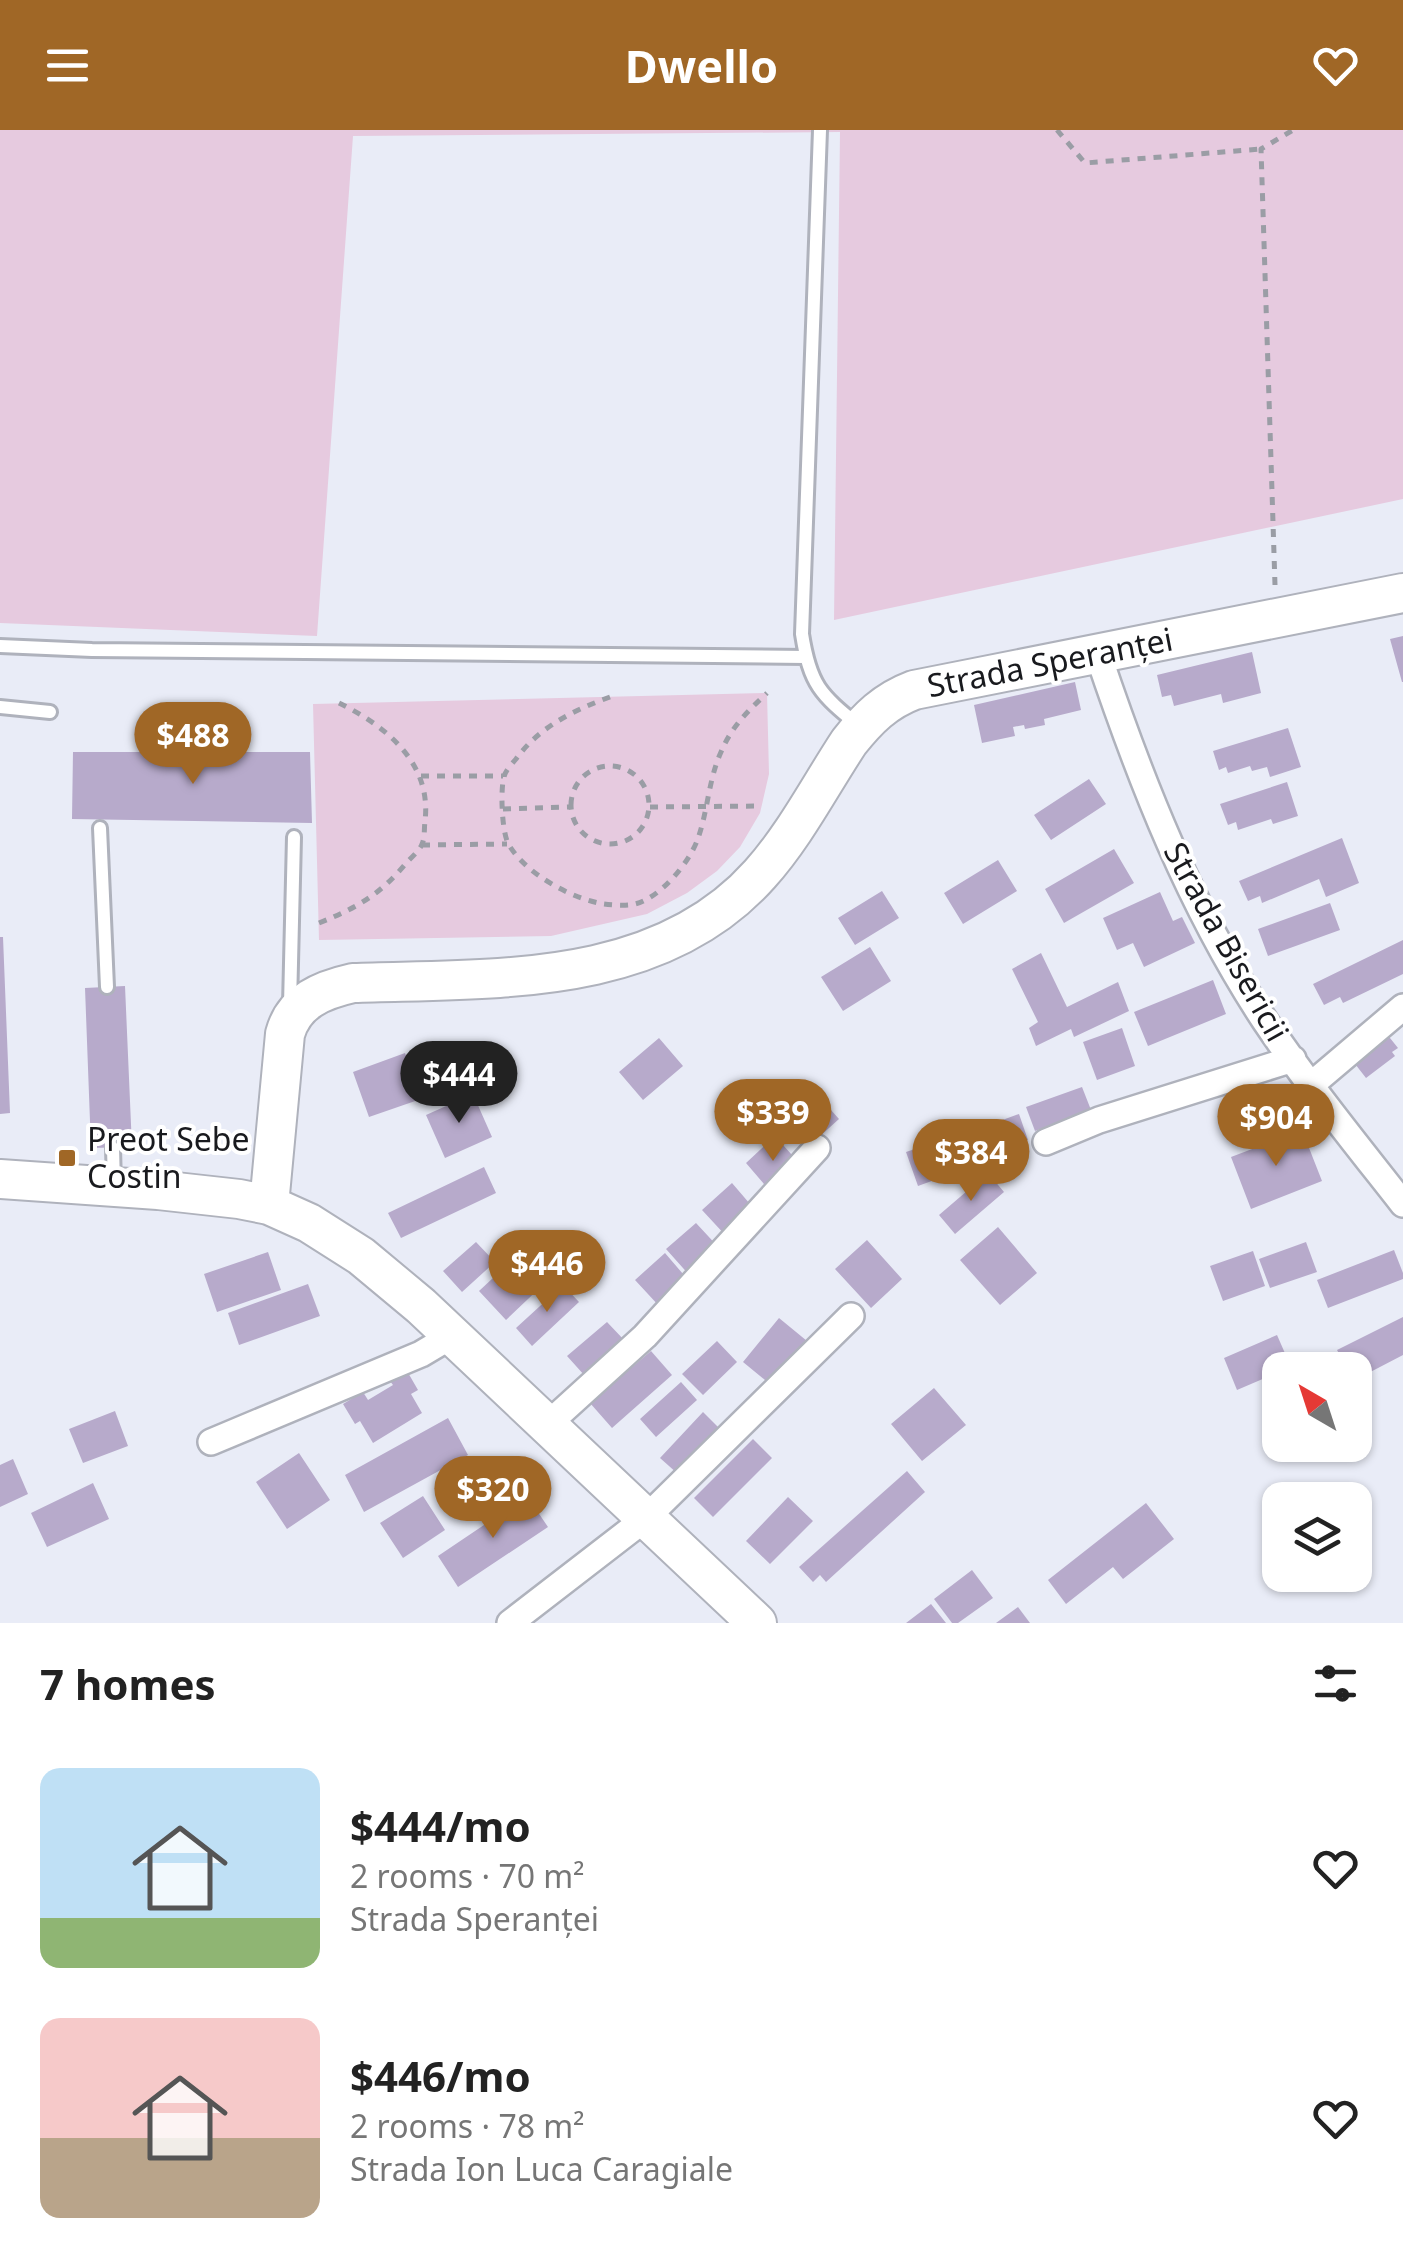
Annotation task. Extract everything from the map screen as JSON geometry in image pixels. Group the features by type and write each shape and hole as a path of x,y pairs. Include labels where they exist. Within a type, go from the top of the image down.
{"street":[{"name":"Strada Speranței","path":"289,1019 305,1002 330,988 353,983 531,977 615,960 687,932 714,916 759,875 782,847 860,727 895,697 914,690 1403,593"},
{"name":"Strada Bisericii","path":"1098,654 1127,739 1181,871 1231,965 1311,1085 1403,1204"},
{"path":"1311,1085 1403,1007"},
{"path":"270,1205 289,1019"},
{"path":"1046,1142 1099,1120 1293,1059"},
{"path":"547,1424 645,1336 816,1148"},
{"path":"0,1179 197,1193 270,1205 308,1223 361,1256 454,1335 756,1623"},
{"path":"510,1623 646,1518 850,1316"},
{"path":"212,1442 422,1354 454,1335"}],"lane":[{"path":"820,130 802,634 816,686 860,727"},
{"path":"0,646 806,657"},
{"path":"0,708 50,712"},
{"path":"100,828 106,987"},
{"path":"289,1019 294,837"},
{"path":"113,1148 114,1186"}],"path":[{"path":"1057,130 1085,163 1261,149 1293,130"},
{"path":"1261,149 1277,618"},
{"path":"610,697 556,722 527,744 504,776 507,844 534,872 563,892 602,904 635,904 666,886 684,866 697,841 710,778 722,749 739,718 767,693"},
{"path":"318,923 356,908 390,883 422,845 426,812 422,776 397,743 368,718 340,704"},
{"path":"610,765 623,767 643,782 650,807 640,831 617,844 591,840 581,832 571,808 572,795 586,773 610,765"},
{"path":"422,776 504,776"},
{"path":"650,807 762,806"},
{"path":"503,809 571,808"},
{"path":"422,845 507,844"}],"shaded area":[{"path":"0,130 1403,130 1403,499 834,620 840,132 353,136 317,636 0,623"},
{"path":"767,693 769,774 760,813 740,847 717,871 687,893 647,914 551,936 319,940 313,704"}],"building":[{"path":"1403,636 1403,682 1402,682 1390,639"},
{"path":"1252,652 1261,693 1223,703 1221,694 1174,706 1171,695 1162,697 1157,675"},
{"path":"1075,682 1081,710 1044,719 1045,725 1013,727 1015,736 982,743 974,705"},
{"path":"1288,728 1301,767 1270,777 1267,767 1252,771 1250,766 1228,773 1226,767 1219,770 1213,751"},
{"path":"73,752 310,752 312,823 72,819"},
{"path":"1089,779 1106,804 1051,840 1034,815"},
{"path":"1287,782 1298,816 1273,824 1271,819 1238,830 1236,822 1228,825 1220,804"},
{"path":"1342,838 1359,883 1326,897 1319,879 1262,903 1260,896 1248,901 1239,881"},
{"path":"1114,849 1134,883 1064,923 1045,889"},
{"path":"998,860 1017,891 963,924 944,893"},
{"path":"882,891 899,918 855,945 838,918"},
{"path":"1160,892 1173,921 1182,917 1195,943 1144,967 1133,943 1117,950 1103,918"},
{"path":"1330,903 1340,930 1268,956 1258,929"},
{"path":"0,937 10,1113 0,1114"},
{"path":"1403,940 1403,974 1343,1003 1340,997 1324,1005 1313,984"},
{"path":"870,947 891,981 843,1011 821,977"},
{"path":"1041,953 1067,1007 1118,982 1129,1011 1074,1037 1071,1029 1036,1046 1029,1028 1038,1022 1012,969"},
{"path":"1213,980 1226,1014 1148,1046 1134,1012"},
{"path":"125,986 132,1147 91,1148 85,988"},
{"path":"1122,1028 1135,1066 1097,1080 1083,1042"},
{"path":"1386,1033 1398,1048 1392,1052 1395,1056 1366,1078 1352,1060"},
{"path":"659,1038 683,1066 643,1100 619,1072"},
{"path":"405,1053 421,1099 369,1117 353,1072"},
{"path":"1082,1087 1091,1110 1035,1131 1026,1107"},
{"path":"814,1091 839,1119 809,1146 785,1118"},
{"path":"473,1094 492,1137 445,1158 426,1115"},
{"path":"1019,1114 1028,1140 976,1159 967,1133"},
{"path":"1302,1130 1322,1181 1251,1209 1231,1157"},
{"path":"959,1134 970,1167 918,1186 906,1152"},
{"path":"775,1136 800,1164 770,1191 746,1163"},
{"path":"484,1167 496,1193 401,1238 388,1213"},
{"path":"988,1173 1004,1192 955,1234 939,1215"},
{"path":"732,1183 756,1211 727,1237 702,1210"},
{"path":"696,1223 721,1250 691,1277 666,1249"},
{"path":"998,1227 1037,1273 1000,1305 960,1260"},
{"path":"867,1240 902,1279 871,1308 835,1269"},
{"path":"476,1242 495,1262 462,1292 443,1271"},
{"path":"1306,1242 1317,1272 1270,1288 1259,1259"},
{"path":"1394,1250 1403,1279 1328,1308 1317,1280"},
{"path":"1253,1251 1265,1286 1223,1301 1210,1266"},
{"path":"268,1252 281,1290 217,1312 204,1274"},
{"path":"521,1252 547,1281 506,1320 479,1291"},
{"path":"665,1253 689,1281 660,1307 635,1280"},
{"path":"308,1284 320,1316 239,1345 228,1313"},
{"path":"563,1285 579,1302 532,1346 516,1328"},
{"path":"1403,1317 1403,1355 1372,1371 1372,1352 1337,1350"},
{"path":"779,1318 807,1341 771,1385 743,1362"},
{"path":"607,1322 625,1341 585,1376 567,1356"},
{"path":"1277,1335 1284,1352 1262,1352 1262,1379 1237,1390 1224,1358"},
{"path":"717,1341 737,1362 703,1395 682,1374"},
{"path":"651,1351 672,1375 612,1428 590,1403"},
{"path":"407,1371 418,1390 411,1394 422,1413 373,1443 360,1421 355,1424 343,1404 363,1392 368,1400"},
{"path":"681,1382 697,1400 656,1437 640,1419"},
{"path":"934,1388 966,1425 922,1461 891,1424"},
{"path":"115,1411 128,1446 83,1463 69,1429"},
{"path":"703,1412 720,1429 678,1474 660,1458"},
{"path":"448,1418 468,1455 364,1512 345,1475"},
{"path":"753,1439 772,1458 713,1517 694,1498"},
{"path":"299,1453 330,1500 287,1529 256,1482"},
{"path":"13,1459 28,1494 0,1507 0,1465"},
{"path":"907,1471 925,1492 826,1582 820,1575 813,1582 799,1567"},
{"path":"93,1483 109,1519 47,1547 31,1513"},
{"path":"423,1496 445,1530 403,1558 380,1523"},
{"path":"527,1496 548,1527 458,1587 438,1556"},
{"path":"788,1497 813,1521 770,1564 746,1541"},
{"path":"1146,1503 1174,1539 1123,1579 1113,1567 1066,1604 1048,1580"},
{"path":"972,1570 993,1598 958,1623 952,1623 934,1599"},
{"path":"931,1604 946,1623 906,1623"},
{"path":"1018,1607 1030,1623 996,1623"}],"place":[{"name":"Preot Sebe Costin","path":"67,1158"}]}
